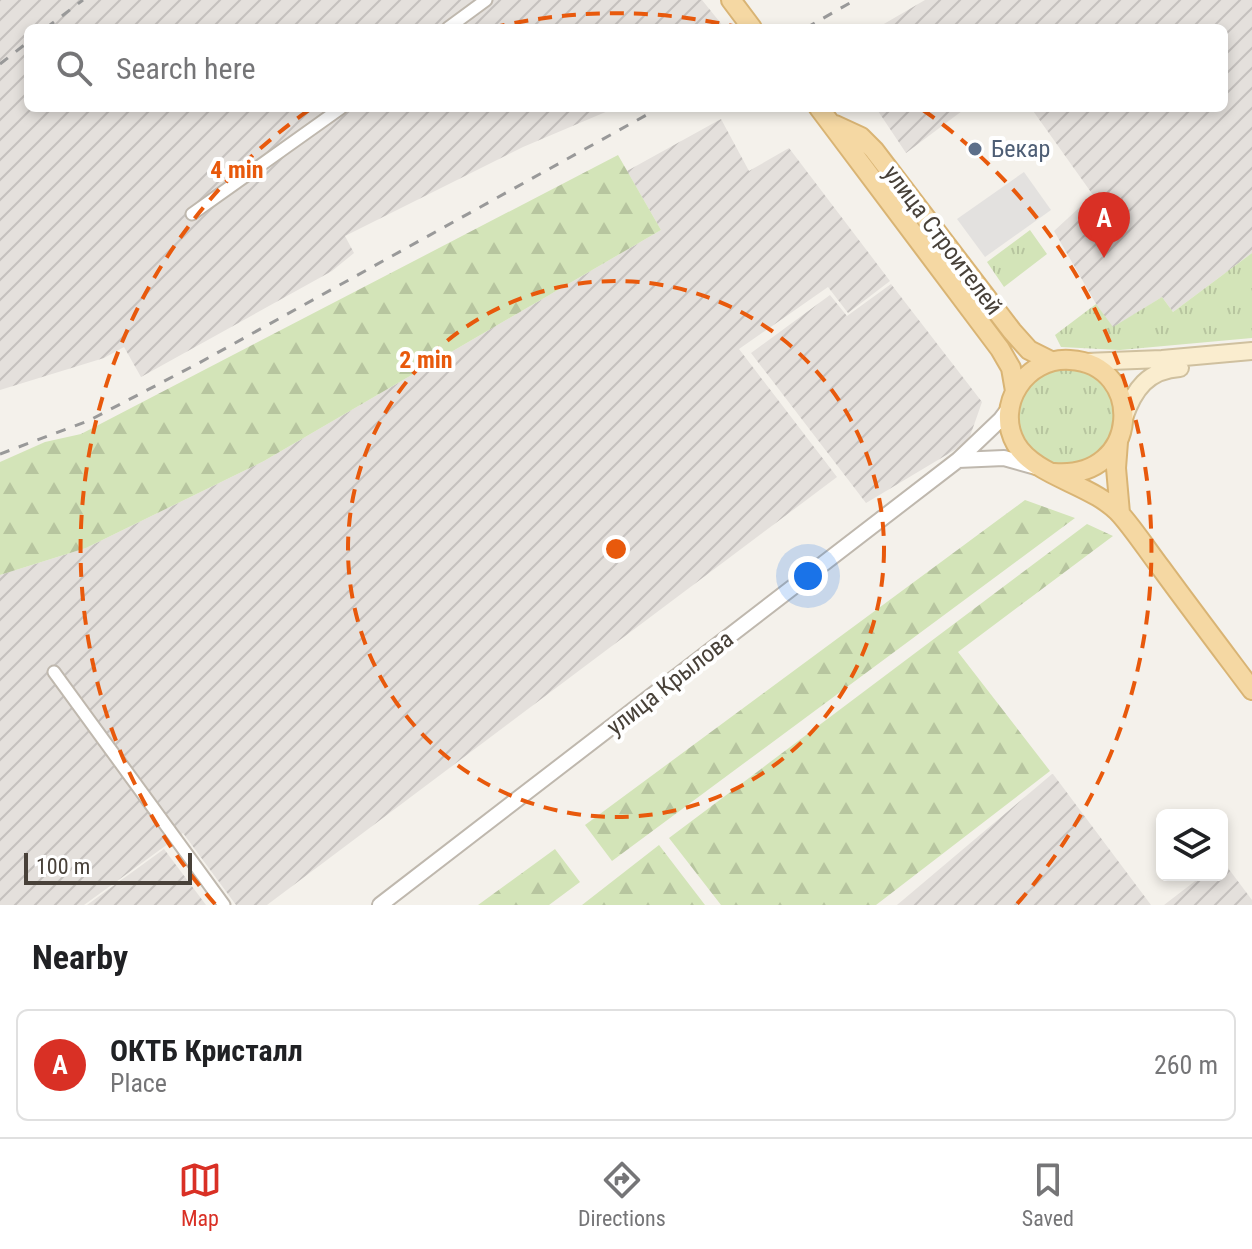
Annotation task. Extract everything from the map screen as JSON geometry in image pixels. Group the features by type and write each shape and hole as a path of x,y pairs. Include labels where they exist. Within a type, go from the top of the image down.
{"main road":[{"path":"731,0 749,24"},
{"name":"улица Строителей","path":"822,112 1000,349 1011,368 1010,425 1015,443 1026,458 1088,491 1120,513 1252,690"},
{"name":"улица Строителей","path":"832,124 861,137 874,150 1012,331 1029,350 1051,361"},
{"path":"1012,399 1024,378 1051,361 1162,359 1252,351"},
{"path":"1085,362 1103,372 1115,386 1122,401 1124,418"},
{"path":"1120,513 1116,468 1118,442 1135,392 1157,372 1252,362"},
{"path":"1048,470 1069,474 1098,465 1118,442"}],"street":[{"path":"453,24 486,0"},
{"path":"192,214 335,112"},
{"name":"улица Крылова","path":"380,905 958,460 1001,419 1012,399"},
{"path":"958,460 1004,458 1048,470"},
{"path":"54,672 224,905"}],"shaded area":[{"path":"0,0 702,0 721,24 24,24 24,112 606,112 523,147 345,236 354,253 332,271 141,377 124,347 104,358 0,390"},
{"path":"925,0 1252,0 1252,253 1173,312 1162,297 1113,328 1054,231 1093,195 1034,112 1228,112 1228,24 884,24"},
{"path":"879,112 961,112 906,153"},
{"path":"721,119 749,171 789,148 890,281 848,313 828,287 739,349 837,477 267,905 236,905 183,833 84,905 0,905 0,575 86,548 264,461 661,230 627,171"},
{"path":"1024,172 1051,210 985,257 957,219"},
{"path":"891,284 982,402 968,442 866,503 751,353 830,295 847,316"},
{"path":"1052,774 1151,905 897,905"},
{"path":"164,849 206,905 87,905"},
{"path":"1228,868 1252,900 1252,905 1164,905 1195,881 1228,881"}],"green space":[{"path":"618,155 661,230 264,461 86,548 0,575 0,462 45,442 81,434"},
{"path":"1030,230 1047,254 1004,287 987,262"},
{"path":"1252,253 1252,338 1120,350 1061,347 1055,335 1096,304 1113,327 1162,297 1173,312"},
{"path":"1069,369 1083,371 1108,388 1118,416 1110,444 1075,467 1053,465 1042,459 1027,445 1019,425 1021,404 1031,385 1046,374"},
{"path":"1025,500 1075,518 612,861 585,825"},
{"path":"1087,524 1113,536 958,652 1050,771 876,905 721,905 669,838"},
{"path":"659,845 705,905 582,905"},
{"path":"555,849 580,882 549,905 478,905"}],"railway":[{"path":"51,24 83,0"},
{"path":"813,24 855,0"},
{"path":"0,64 24,45"},
{"path":"0,454 88,421 199,363 652,112"}],"place":[{"name":"Бекар","path":"975,149"},
{"name":"ОКТБ Кристалл","path":"1104,258"}]}
